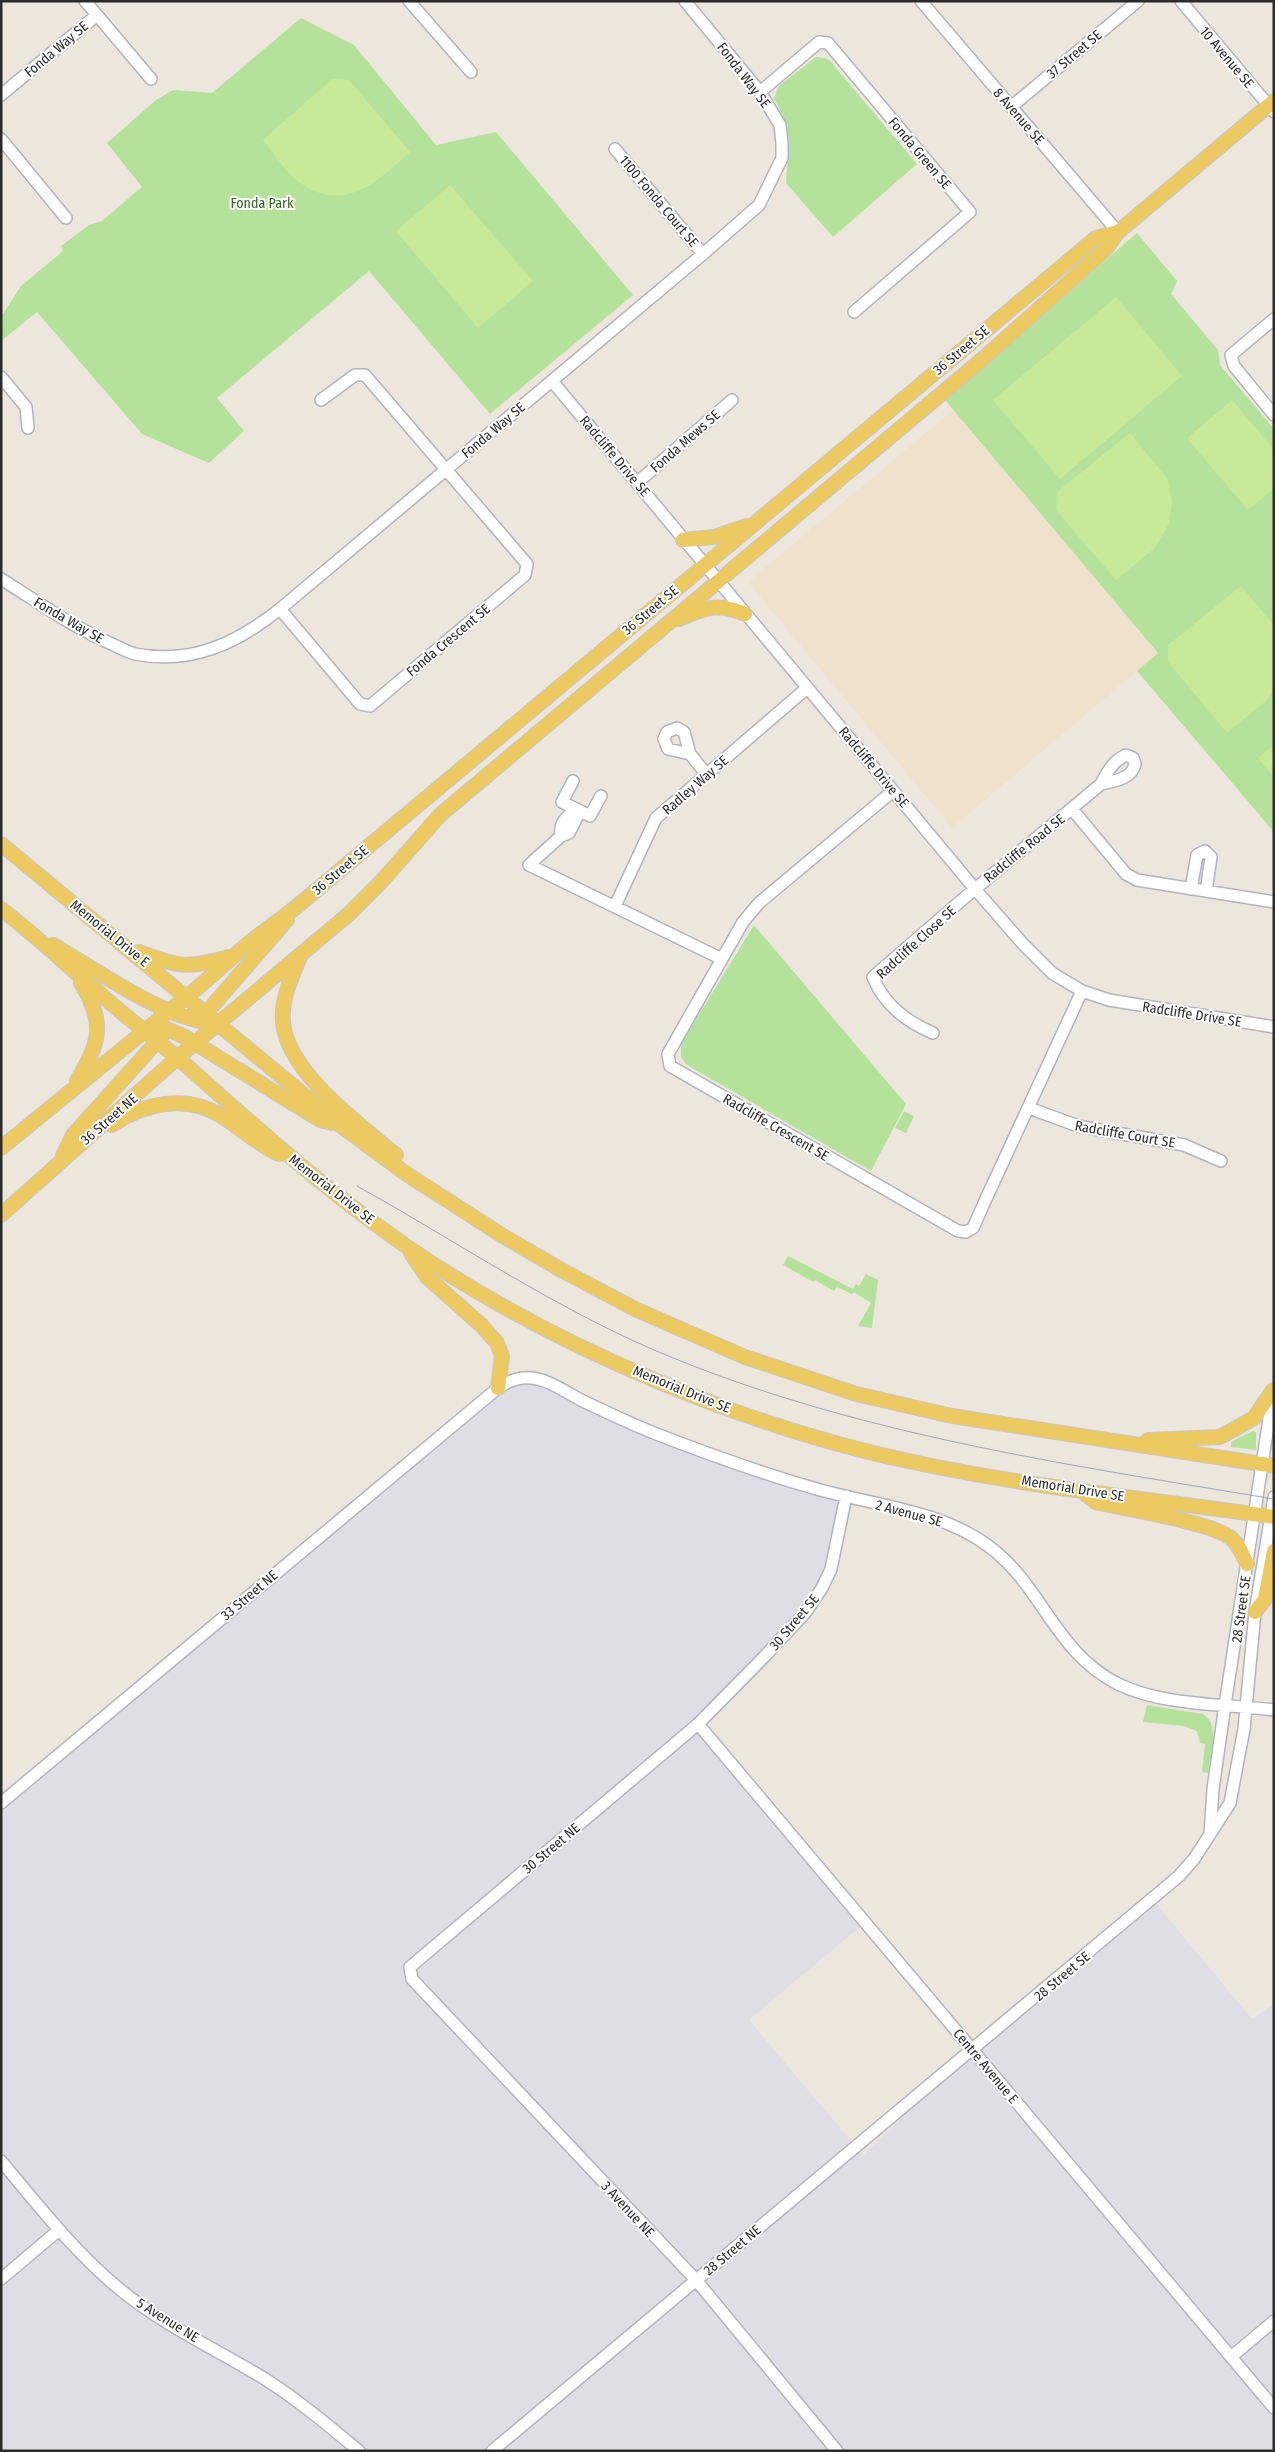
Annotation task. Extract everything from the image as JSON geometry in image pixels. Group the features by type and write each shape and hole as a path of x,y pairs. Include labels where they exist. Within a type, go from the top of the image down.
{"main road":[{"name":"36 Street SE","path":"218,1024 349,914 381,882 440,815 978,363 1106,249 1118,232 1272,106"},
{"name":"36 Street SE","path":"186,996 294,908 1096,238 1118,232"},
{"path":"683,540 714,537 754,524"},
{"path":"664,625 714,606 732,608 745,614"},
{"name":"Memorial Drive E","path":"1,844 186,996 202,1018 218,1024"},
{"path":"1,909 29,930 143,1031 177,1058 191,1039 202,1018 282,928 294,908"},
{"path":"29,930 173,1013 202,1018"},
{"path":"129,948 167,962 191,966 234,956"},
{"path":"300,956 287,988 283,1022 287,1040 301,1065 325,1092 398,1157 408,1175"},
{"path":"73,1088 95,1047 98,1027 96,1011 75,972"},
{"path":"60,1161 73,1135 157,1042 167,1029 173,1013 186,996"},
{"path":"1,1148 143,1031 173,1013"},
{"path":"191,1039 218,1024 340,1125 408,1175 563,1271 637,1310 745,1357 856,1394 942,1414 1268,1465"},
{"path":"143,1031 167,1029 191,1039 320,1120 340,1125"},
{"name":"36 Street NE","path":"1,1215 177,1058"},
{"name":"Memorial Drive SE","path":"177,1058 298,1163 406,1246 483,1294 570,1341 665,1384 763,1422 844,1445 922,1464 1081,1490 1272,1517"},
{"path":"81,1143 104,1131 125,1116 145,1107 176,1103 219,1114 268,1150 298,1163"},
{"path":"406,1246 427,1277 482,1326 497,1343 502,1356 498,1388"},
{"path":"1110,1440 1204,1439 1220,1437 1254,1418 1273,1387"},
{"path":"1081,1490 1096,1502 1212,1529 1230,1538 1240,1548 1247,1564"},
{"path":"1256,1612 1264,1599 1274,1551"}],"street":[{"name":"Fonda Way SE","path":"1,95 97,15 85,1"},
{"path":"408,1 471,72"},
{"name":"Fonda Way SE","path":"1,579 87,634 134,654 179,656 214,649 238,639 280,609 703,254 759,205 782,158 780,125 760,92 685,1"},
{"name":"8 Avenue SE","path":"921,1 1118,232"},
{"name":"37 Street SE","path":"1011,107 1138,1"},
{"name":"10 Avenue SE","path":"1181,1 1272,106"},
{"path":"97,15 151,79"},
{"name":"Fonda Green SE","path":"760,92 819,42 828,43 970,212 854,312"},
{"path":"1,139 66,218"},
{"name":"1100 Fonda Court SE","path":"615,149 703,254"},
{"path":"1274,319 1231,355 1234,366 1274,415"},
{"path":"321,400 355,375 365,375 445,470"},
{"path":"1,377 26,407 28,428"},
{"name":"Radcliffe Drive SE","path":"552,381 638,482 683,540 893,791 1023,944 1052,973 1082,991 1109,1000 1274,1027"},
{"name":"Fonda Mews SE","path":"638,482 732,400"},
{"name":"Fonda Crescent SE","path":"280,609 360,704 370,706 526,575 527,564 445,470"},
{"name":"Radley Way SE","path":"615,906 656,818 807,688"},
{"path":"690,754 707,775"},
{"path":"573,782 562,802 574,810 590,816 601,796"},
{"path":"1072,809 1101,784"},
{"name":"Radcliffe Crescent SE","path":"893,791 759,903 743,922 668,1054 670,1066 958,1231 966,1232 972,1228 1082,991"},
{"name":"Radcliffe Road SE","path":"975,888 1072,809 1126,874 1137,880 1274,902"},
{"path":"574,810 568,813 560,828 561,836 530,865 722,959"},
{"path":"1192,890 1197,856 1205,851 1211,857 1206,891"},
{"name":"Radcliffe Close SE","path":"934,1033 902,1017 878,990 873,978 975,888"},
{"name":"Radcliffe Court SE","path":"1029,1108 1078,1126 1184,1145 1221,1161"},
{"name":"2 Avenue SE","path":"498,1388 517,1379 537,1379 646,1430 718,1458 786,1480 930,1517 952,1525 987,1545 1011,1566 1072,1650 1094,1670 1118,1684 1136,1692 1155,1696 1274,1710"},
{"name":"28 Street SE","path":"1210,1834 1213,1789 1247,1564 1255,1514 1268,1465 1273,1387"},
{"name":"33 Street NE","path":"1,1803 498,1388"},
{"name":"30 Street SE","path":"698,1724 804,1613 822,1588 831,1568 846,1496"},
{"name":"28 Street SE","path":"972,2050 1179,1876 1194,1859 1230,1803 1247,1707 1256,1612 1274,1497"},
{"name":"30 Street NE","path":"411,1974 410,1967 698,1724"},
{"name":"Centre Avenue E","path":"698,1724 1274,2408"},
{"name":"3 Avenue NE","path":"411,1974 412,1979 696,2280 838,2451"},
{"name":"28 Street NE","path":"492,2451 972,2050"},
{"name":"5 Avenue NE","path":"1,2161 59,2230 118,2288 150,2310 268,2381 324,2421 359,2451"},
{"path":"1,2279 59,2230"},
{"path":"1231,2357 1274,2321"}],"shaded area":[{"path":"953,410 1158,653 952,828 748,582"},
{"path":"524,1378 603,1410 846,1496 822,1588 699,1724 866,1922 749,2020 863,2155 972,2051 1152,1899 1252,2019 1274,2004 1274,2451 1,2451 1,1802 498,1388"}],"green space":[{"name":"Fonda Park","path":"301,18 354,45 436,145 496,132 633,295 490,414 369,271 217,398 244,431 209,463 142,434 37,312 1,341 1,317 21,286 63,251 61,246 89,225 102,221 142,187 107,143 156,100 173,90 212,93"},
{"path":"816,57 826,58 830,61 917,164 833,237 786,183 789,140 787,124 774,98 779,86"},
{"path":"332,79 349,80 410,152 371,184 343,195 328,195 312,190 295,179 263,140"},
{"path":"450,185 533,281 478,328 396,231"},
{"path":"1137,233 1177,281 1171,294 1218,350 1220,365 1274,429 1274,832 1137,671 1158,653 945,400"},
{"path":"1116,297 1182,376 1060,479 993,400"},
{"path":"1232,400 1274,450 1274,488 1248,510 1187,438"},
{"path":"1130,433 1167,478 1172,502 1169,524 1155,548 1116,580 1056,510 1057,492"},
{"path":"1241,586 1274,625 1274,688 1266,701 1227,733 1168,662 1168,645"},
{"path":"1274,745 1274,777 1258,758"},
{"path":"754,925 906,1104 871,1171 687,1065 681,1057 681,1044"},
{"path":"904,1111 914,1116 906,1133 895,1128"},
{"path":"788,1256 853,1289 856,1284 859,1286 866,1274 878,1280 872,1328 858,1326 871,1303 854,1292 852,1294 837,1287 834,1291 815,1280 813,1282 783,1265"},
{"path":"1253,1431 1256,1432 1256,1450 1231,1447 1231,1442"},
{"path":"1147,1705 1203,1714 1208,1719 1212,1725 1213,1741 1208,1773 1202,1772 1205,1744 1200,1743 1197,1731 1184,1726 1143,1722"}],"tram line":[{"path":"357,1186 540,1293 578,1313 654,1350 729,1379 804,1404 881,1425 959,1443 1037,1459 1274,1499"}]}
